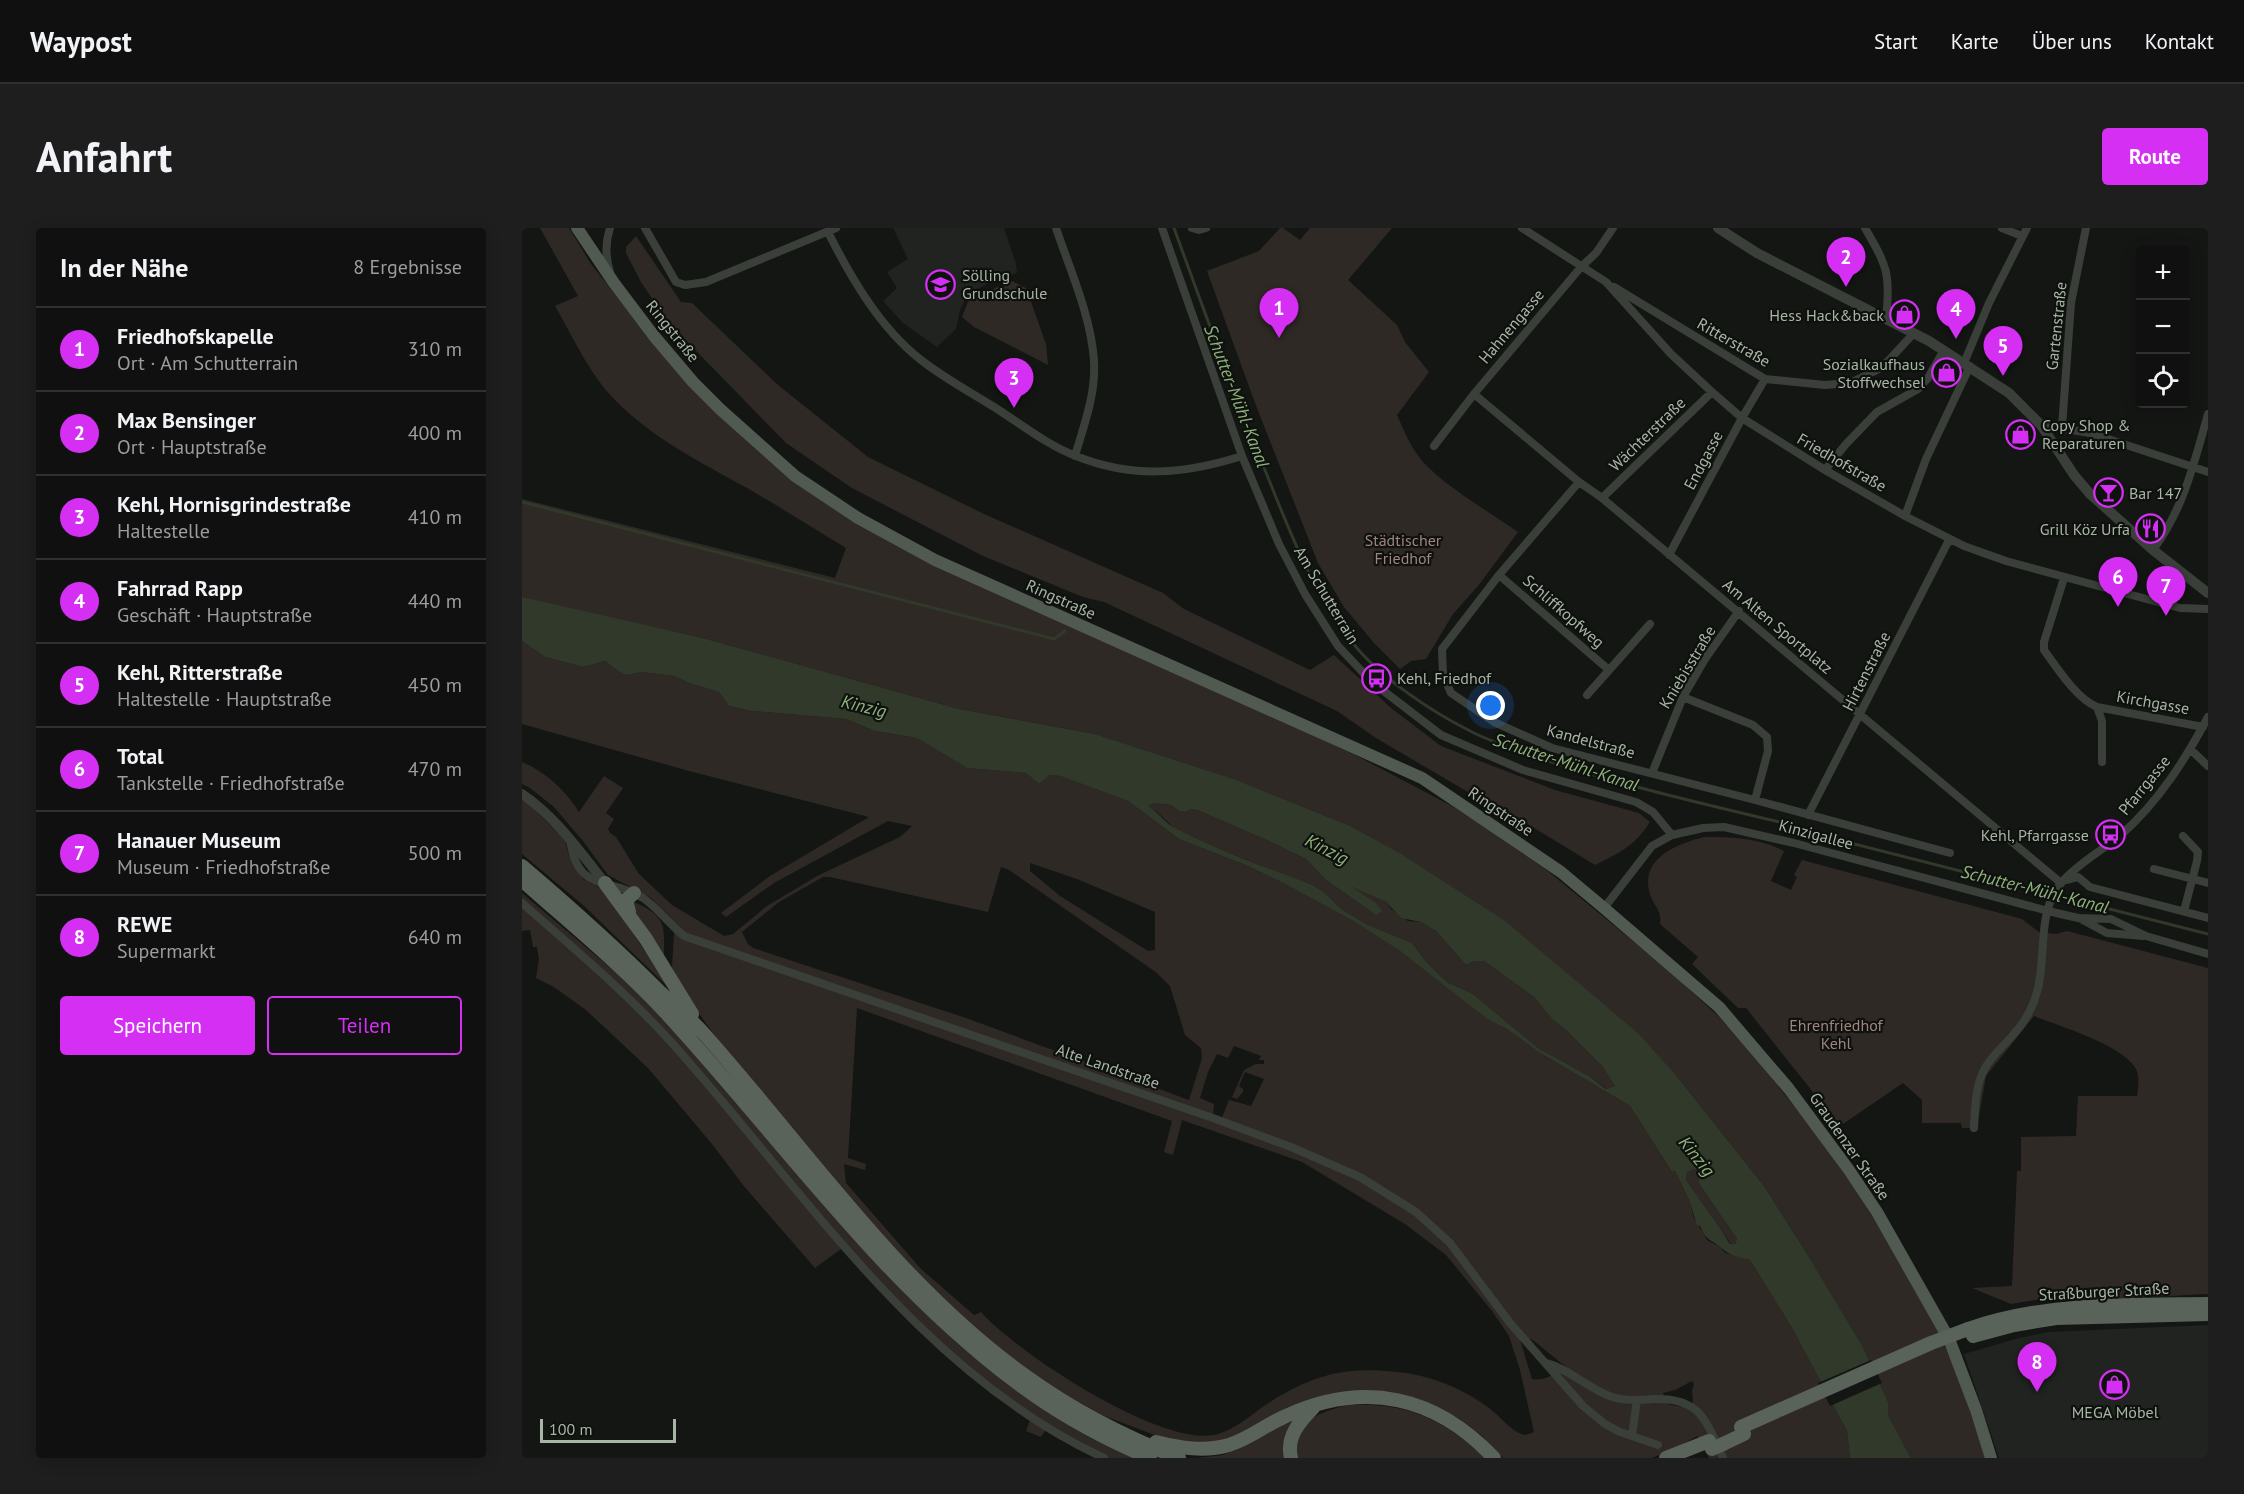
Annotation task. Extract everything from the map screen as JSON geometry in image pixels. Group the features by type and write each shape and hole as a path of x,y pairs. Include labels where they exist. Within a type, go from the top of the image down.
{"highway":[{"path":"522,866 605,937 704,1034 881,1243 949,1312 1024,1375 1117,1430 1179,1458"},
{"path":"522,880 666,1013 851,1225 951,1328 1017,1383 1078,1423 1150,1458"},
{"path":"604,884 631,917 704,1034"},
{"path":"631,917 626,900 633,892"},
{"name":"Straßburger Straße","path":"1970,1333 2016,1315 2062,1308 2208,1304"},
{"name":"Straßburger Straße","path":"1970,1333 2056,1318 2208,1314"},
{"path":"1694,1457 1743,1431 1970,1333"},
{"path":"1117,1430 1173,1446 1205,1449 1230,1445 1287,1415 1315,1405 1352,1396 1395,1399 1416,1404 1451,1421 1482,1444 1494,1458"},
{"path":"1292,1458 1291,1442 1294,1429 1315,1405"},
{"path":"1666,1458 1717,1446"}],"main road":[{"name":"Ringstraße","path":"578,228 614,283 677,364 720,409 795,476 858,518 971,577 1422,778 1561,872 1604,908"},
{"name":"Graudenzer Straße","path":"1604,908 1724,1013 1789,1089 1849,1170 1877,1212 1949,1340 1976,1410 1991,1458"}],"street":[{"path":"610,228 606,240 606,260 614,283"},
{"path":"645,228 676,282 685,285 706,282 832,230 843,262 875,310 904,345 921,360 1049,442 1075,456 1099,464 1156,472 1198,468 1242,456"},
{"path":"1056,228 1085,314 1094,361 1090,406 1075,456"},
{"name":"Am Schutterrain","path":"1162,228 1242,456 1279,544 1305,594 1338,646 1372,682 1441,735 1523,770 1636,802 1653,812 1672,835"},
{"path":"1192,228 1206,228"},
{"name":"Friedhofstraße","path":"1522,228 1606,282 1671,354 1742,418 1905,516 1949,540 2006,561 2180,608 2208,609"},
{"name":"Hahnengasse","path":"1434,446 1474,394 1581,267 1596,253 1613,228"},
{"path":"1718,228 1757,253 1944,350 2009,393 2041,425 2082,486 2153,550 2208,593"},
{"path":"1865,228 1885,263 1889,279 1886,318"},
{"path":"1905,516 1926,459 1967,364 1989,303 2024,232 2002,228"},
{"name":"Gartenstraße","path":"2062,427 2071,303 2086,228"},
{"name":"Ritterstraße","path":"1606,282 1765,379 1826,385 1850,383 1877,370 1914,333"},
{"path":"1825,470 1877,412 1918,389 1928,378 1944,350"},
{"name":"Endgasse","path":"1670,555 1765,379"},
{"name":"Wächterstraße","path":"1602,498 1712,392"},
{"name":"Am Alten Sportplatz","path":"1474,394 1739,611 2061,883"},
{"path":"2153,550 2170,525 2182,500 2208,414"},
{"path":"2041,425 2090,433 2208,472"},
{"name":"Kandelstraße","path":"1579,482 1499,576 1442,649 1443,675 1451,693 1494,722 1552,748 1950,853"},
{"name":"Hirtenstraße","path":"1808,815 1949,540"},
{"name":"Schliffkopfweg","path":"1499,576 1609,669"},
{"path":"2064,578 2044,642 2044,650 2080,695 2089,704 2097,707 2102,722 2102,762"},
{"name":"Kniebisstraße","path":"1652,773 1683,697 1706,658 1739,611"},
{"name":"Schliffkopfweg","path":"1587,695 1650,624"},
{"path":"1683,697 1753,725 1767,737 1768,750 1755,800"},
{"name":"Kirchgasse","path":"2097,707 2203,727"},
{"name":"Pfarrgasse","path":"2048,911 2061,883 2122,834 2151,805 2190,749 2208,717"},
{"path":"2190,749 2208,766"},
{"path":"522,794 544,810 570,837 604,884"},
{"name":"Kinzigallee","path":"1604,908 1645,852 1672,835 1702,828 1724,827 2048,911 2078,918 2111,919 2146,936 2208,954"},
{"path":"2183,836 2198,852 2184,911"},
{"path":"2154,869 2208,883"},
{"path":"2061,883 2074,876 2082,878 2090,887 2208,918"},
{"name":"Alte Landstraße","path":"604,884 633,892 646,900 684,936 1214,1118 1291,1147 1360,1177 1416,1212 1450,1243 1510,1323 1583,1406 1605,1424 1658,1445"},
{"path":"522,903 647,1016 844,1246 945,1350 1014,1406 1042,1425 1104,1458"},
{"path":"1974,1128 1977,1095 1982,1074 1992,1058 2022,1024 2035,1000 2048,911"},
{"name":"Kinzigallee","path":"2078,918 2107,933 2146,936"},
{"path":"1546,1363 1565,1370 1612,1397 1637,1400 1675,1399 1694,1407 1703,1418 1717,1446"},
{"path":"1632,1436 1637,1400"}],"shaded area":[{"name":"Sölling Grundschule","path":"893,228 1004,228 1017,273 996,279 967,295 960,310 956,329 937,347 903,323 883,301 897,288 887,272 908,259"},
{"path":"2208,1325 2208,1458 1999,1458 1964,1354 2049,1332"}],"green space":[{"path":"540,228 569,228 591,264 671,365 847,516 1355,755 1450,805 1549,872 1668,970 1718,1016 1749,1050 1810,1126 1859,1194 1935,1321 1986,1458 1911,1458 1888,1415 1888,1402 1863,1347 1809,1257 1764,1186 1679,1079 1348,825 1234,779 1095,734 959,709 703,638 522,597 522,499 835,578 846,548 694,459 644,426 614,399 589,366 555,306 578,296"},
{"name":"Städtischer Friedhof","path":"1280,228 1300,240 1310,228 1392,228 1348,280 1397,325 1405,342 1429,372 1397,415 1406,436 1428,467 1460,493 1518,532 1478,586 1453,614 1426,659 1411,661 1400,669 1374,643 1344,607 1318,563 1255,403 1207,271 1259,251"},
{"path":"636,236 681,302 692,303 778,385 868,457 984,514 1163,593 1184,609 1310,670 1334,655 1391,708 1441,746 1555,790 1639,813 1650,822 1632,843 1595,865 1516,817 1473,795 1376,738 1337,711 1104,602 1083,597 983,556 852,488 786,443 668,322 641,282 626,253 626,247"},
{"path":"1012,281 1026,288 1046,344 1048,365 974,327 962,317 969,299"},
{"path":"522,641 545,657 583,667 605,661 626,675 642,672 674,676 719,692 729,706 752,711 846,719 875,731 917,738 967,768 1026,773 1039,784 1050,775 1060,776 1128,801 1179,839 1248,866 1355,922 1399,949 1487,1019 1507,1029 1543,1055 1630,1106 1672,1172 1675,1171 1689,1200 1694,1218 1707,1240 1720,1247 1725,1253 1750,1260 1792,1328 1847,1431 1850,1458 1709,1458 1697,1436 1671,1451 1651,1458 1503,1458 1481,1435 1460,1419 1439,1408 1369,1392 1342,1392 1315,1398 1228,1439 1202,1444 1157,1436 1102,1415 1007,1357 905,1264 751,1082 687,996 672,968 674,933 670,917 651,898 608,875 554,807 522,784 522,762 554,782 579,812 604,776 623,788 606,813 614,819 608,829 610,833 616,837 639,874 672,905 724,936 733,934 767,906 819,875 900,837 912,826 888,821 774,883 726,917 721,913 770,876 869,817 689,771 522,724","holes":["1030,863 1077,879 1155,912 1155,950 1148,951 1060,896 1030,871","1001,867 1009,870 1157,973 1170,986 1185,1035 1201,1048 1202,1058 1189,1100 966,1018 753,948 748,944 742,932 779,902 823,877 988,912","857,1008 1172,1121 1164,1152 1173,1155 1182,1120 1302,1162 1405,1224 1446,1255 1492,1311 1509,1336 1520,1370 1534,1432 1524,1435 1517,1432 1479,1401 1445,1384 1422,1376 1377,1371 1343,1372 1312,1380 1264,1406 1236,1426 1218,1434 1194,1435 1163,1427 1092,1394 1025,1350 981,1312 974,1315 921,1269 846,1183 844,1164 865,1170 866,1164 848,1158","1234,1046 1261,1056 1259,1060 1264,1060 1264,1064 1256,1064 1244,1070 1232,1097 1237,1099 1243,1092 1239,1086 1245,1072 1264,1079 1251,1106 1229,1100 1221,1120 1213,1118 1214,1104 1200,1098 1208,1072 1217,1054 1228,1058","1518,1333 1534,1341 1566,1367 1550,1376 1532,1379","1692,1381 1694,1384 1693,1404 1688,1408 1667,1404 1663,1393 1675,1390"]},
{"path":"522,800 565,840 568,853 583,879 609,892 669,988 583,905 522,854"},
{"path":"1154,803 1171,805 1179,811 1185,812 1190,809 1200,811 1273,843 1306,859 1326,880 1376,915 1343,882 1386,902 1391,909 1408,921 1421,922 1436,931 1466,965 1474,961 1484,961 1534,997 1553,1020 1602,1066 1615,1086 1607,1089 1589,1076 1538,1048 1473,994 1447,982 1427,963 1412,943 1366,924 1340,908 1323,891 1308,883 1210,846 1174,828 1156,811 1147,806"},
{"name":"Ehrenfriedhof Kehl","path":"1704,837 1755,841 1784,851 1771,881 1791,890 1797,877 1794,875 1802,860 2022,919 2039,932 2056,934 2067,931 2208,968 2208,1294 2091,1300 2085,1292 2011,1304 1972,1288 2012,1286 2017,1171 2021,1171 2021,1137 2076,1136 2078,1096 2137,1096 2136,1069 2129,1060 2105,1044 2034,1016 1986,1076 1977,1128 1962,1128 1961,1123 1922,1123 1922,1100 1903,1083 1840,1126 1746,1008 1738,1008 1692,964 1698,957 1660,924 1659,912 1650,894 1648,882 1650,871 1662,855 1682,844"},
{"path":"522,893 651,1005 919,1307 960,1346 1029,1400 1134,1458 1106,1458 1048,1427 1041,1437 1026,1431 1031,1417 945,1348 845,1246 815,1268 743,1185 648,1068 586,1010 554,987 536,978 539,959 537,947 533,947 530,930 522,931"},
{"path":"632,901 658,917 663,930 664,960 631,908"},
{"path":"1694,1169 1700,1175 1698,1182 1737,1239 1735,1244 1731,1244 1686,1180 1687,1172"},
{"path":"1350,1405 1391,1407 1424,1416 1455,1433 1487,1458 1297,1458 1300,1435 1311,1420 1328,1411"},
{"path":"1301,1414 1286,1458 1198,1458 1222,1455 1237,1450"}],"water":[{"name":"Kinzig","path":"522,597 703,638 959,709 1095,734 1234,779 1348,825 1401,854 1505,921 1639,1034 1679,1079 1764,1186 1809,1257 1863,1347 1888,1402 1888,1415 1911,1458 1850,1458 1847,1431 1792,1328 1750,1260 1731,1254 1706,1237 1697,1225 1689,1200 1675,1171 1672,1172 1630,1106 1540,1053 1507,1029 1487,1019 1399,950 1355,922 1248,866 1179,839 1128,801 1060,776 1050,775 1039,784 1026,773 967,768 917,738 875,731 846,719 752,711 729,706 719,692 674,676 642,672 626,675 605,661 583,667 545,657 522,641","holes":["1154,803 1171,805 1179,811 1185,812 1191,809 1200,811 1273,843 1306,859 1326,880 1376,915 1382,911 1376,903 1350,886 1386,902 1401,918 1421,922 1436,931 1466,965 1474,961 1484,961 1534,997 1553,1020 1602,1066 1615,1086 1606,1089 1589,1076 1538,1048 1473,994 1447,982 1427,963 1412,943 1366,924 1340,908 1323,891 1308,883 1225,851 1173,827 1148,806","1694,1169 1700,1174 1698,1182 1737,1239 1735,1244 1730,1244 1686,1180 1687,1172"]}],"pier":[{"path":"1871,1360 1882,1383 1830,1406 1818,1383"}],"waterway":[{"name":"Schutter-Mühl-Kanal","path":"1174,228 1255,444 1314,583 1352,642 1391,681 1407,693 1456,724 1492,741 1584,772 1792,825 1819,835 2208,934"},
{"path":"522,502 1054,639 1065,631"}],"place":[{"name":"Sölling Grundschule","path":"941,284"},
{"name":"Max Bensinger","path":"1846,287"},
{"name":"Hess Hack&back","path":"1905,315"},
{"name":"Friedhofskapelle","path":"1279,338"},
{"name":"Fahrrad Rapp","path":"1956,339"},
{"name":"Sozialkaufhaus Stoffwechsel","path":"1946,373"},
{"name":"Kehl, Ritterstraße","path":"2003,376"},
{"name":"Kehl, Hornisgrindestraße","path":"1014,408"},
{"name":"Copy Shop & Reparaturen","path":"2021,434"},
{"name":"Bar 147","path":"2108,493"},
{"name":"Grill Köz Urfa","path":"2151,529"},
{"name":"Total","path":"2118,607"},
{"name":"Hanauer Museum","path":"2166,616"},
{"name":"Kehl, Friedhof","path":"1376,678"},
{"name":"Kehl, Pfarrgasse","path":"2110,835"},
{"name":"MEGA Möbel","path":"2115,1384"},
{"name":"REWE","path":"2037,1392"}]}
